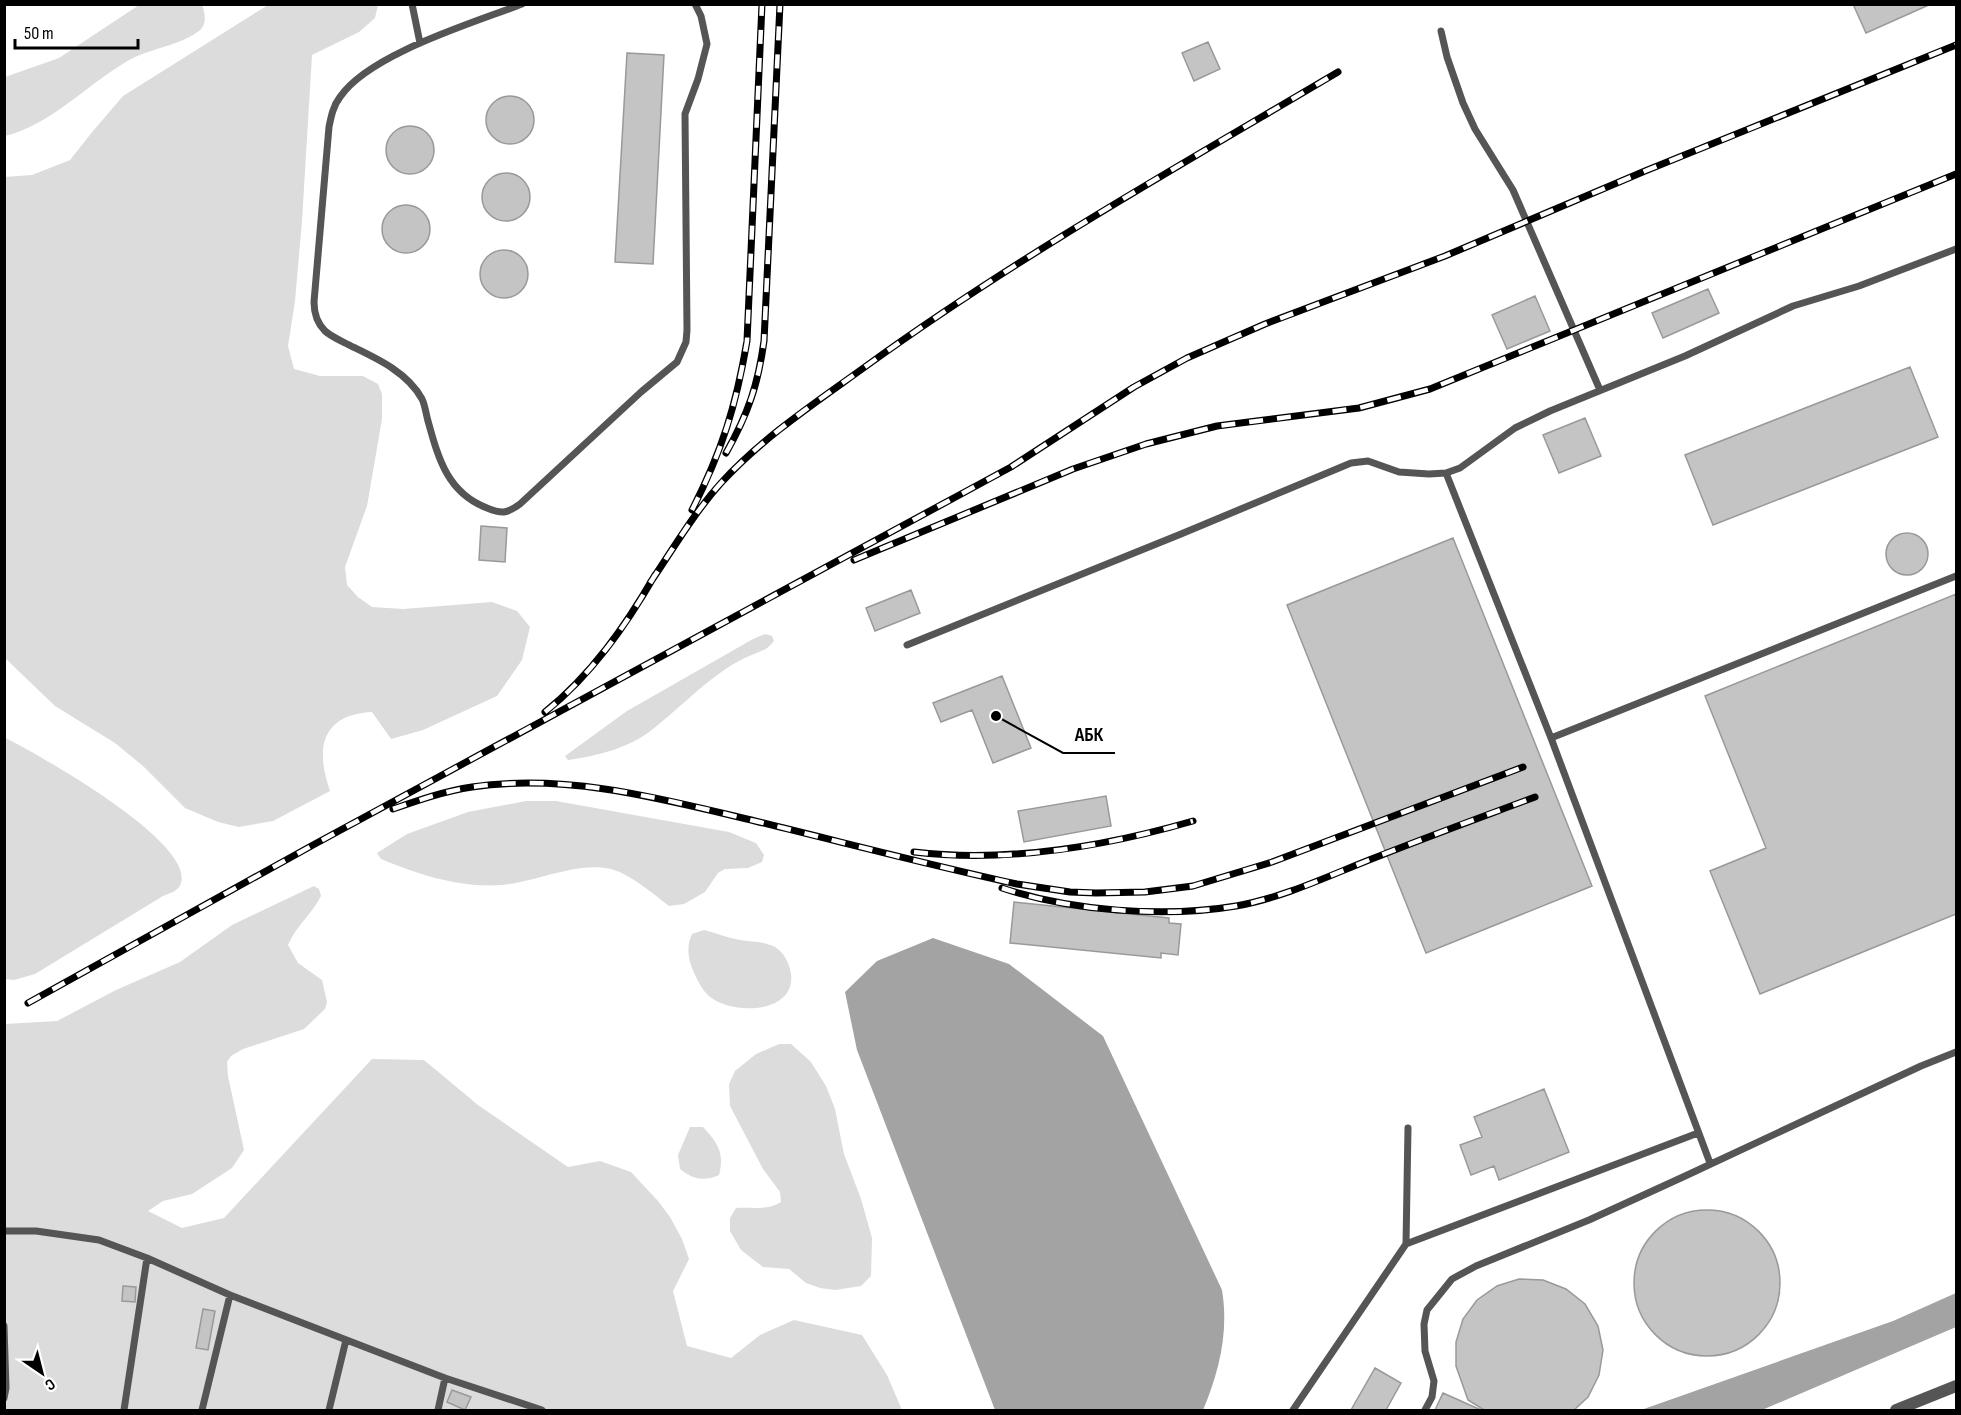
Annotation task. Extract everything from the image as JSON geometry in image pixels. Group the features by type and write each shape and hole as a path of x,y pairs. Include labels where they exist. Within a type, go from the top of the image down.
{"street":[{"path":"1896,1410 1956,1386"}],"lane":[{"path":"412,4 420,43"},
{"path":"522,4 420,43 376,66 360,77 340,97 329,127 314,311 318,322 326,332 376,358 410,383 422,399 444,470 466,497 498,512 509,512 520,504 641,392 677,362 683,352 687,330 685,114 698,79 707,44 701,16 695,4"},
{"path":"1441,31 1447,57 1463,103 1475,129 1513,190 1600,390"},
{"path":"906,645 1170,539 1351,463 1368,461 1399,472 1429,474 1446,473 1460,468 1515,428 1550,411 1695,352 1793,306 1859,286 1956,249"},
{"path":"1446,473 1551,738 1710,1163"},
{"path":"1551,738 1956,576"},
{"path":"1425,1410 1432,1397 1434,1381 1425,1351 1424,1324 1427,1310 1452,1279 1476,1266 1588,1220 1956,1052"},
{"path":"1293,1410 1406,1244 1408,1128"},
{"path":"1406,1244 1698,1133"},
{"path":"4,1232 36,1231 99,1240 147,1258 230,1295 445,1378 542,1410"},
{"path":"124,1410 147,1258"},
{"path":"202,1410 230,1295"},
{"path":"4,1326 6,1388 4,1398"},
{"path":"329,1410 346,1340"},
{"path":"438,1410 445,1378"}],"shaded area":[{"path":"139,5 202,5 205,14 204,25 185,39 131,59 55,113 5,136 5,77 59,58"},
{"path":"268,5 378,5 375,18 359,32 312,55 302,221 295,301 288,346 294,369 320,376 363,376 378,384 382,394 382,419 367,506 345,567 347,585 372,607 403,609 492,602 517,611 530,627 522,660 497,696 423,730 391,739 372,712 352,715 336,723 326,737 323,747 325,775 330,791 273,821 239,827 218,822 185,808 143,766 115,743 55,706 5,658 4,177 32,175 70,160 123,96"},
{"path":"765,634 772,636 774,641 768,647 723,671 644,736 602,753 568,760 565,756 627,711"},
{"path":"4,737 78,780 139,823 163,845 178,865 181,883 174,891 35,974 14,980 4,979"},
{"path":"526,801 556,801 729,832 756,843 764,855 762,862 748,868 725,869 718,873 705,892 684,904 669,906 634,880 611,869 598,867 571,870 502,885 470,884 440,879 410,870 381,859 377,853 407,834 468,812"},
{"path":"314,886 319,889 321,896 288,945 298,963 322,980 327,1002 325,1009 304,1029 243,1049 231,1056 227,1062 228,1076 244,1150 232,1168 192,1194 163,1201 148,1211 182,1228 224,1218 372,1059 424,1060 478,1105 568,1167 600,1161 631,1172 658,1201 682,1239 689,1259 673,1291 687,1346 731,1358 760,1335 794,1320 862,1335 887,1375 902,1410 5,1410 5,1024 57,1021 116,990 180,962 232,925"},
{"path":"704,930 735,939 767,944 778,949 786,959 791,974 790,987 783,997 773,1004 760,1008 745,1008 719,1002 709,996 694,973 689,953 692,934"},
{"path":"933,938 1009,964 1103,1036 1222,1290 1224,1321 1221,1352 1214,1381 1203,1410 995,1410 857,1050 845,992 877,961"},
{"path":"779,1044 791,1044 811,1062 826,1086 835,1109 844,1154 861,1199 872,1238 871,1276 861,1286 835,1290 820,1288 806,1283 789,1269 763,1267 741,1250 730,1231 730,1218 736,1208 765,1208 781,1202 780,1192 763,1169 730,1106 729,1084 735,1071 756,1054"},
{"path":"690,1127 703,1127 716,1143 721,1160 719,1175 698,1178 680,1169 678,1155"},
{"path":"1956,1293 1956,1327 1762,1410 1641,1410 1893,1321"}],"building":[{"path":"1853,4 1931,4 1866,33"},
{"path":"1208,42 1220,69 1194,81 1182,53"},
{"path":"627,53 664,55 653,264 615,262"},
{"path":"505,96 515,96 530,106 534,120 533,129 524,140 515,144 505,144 490,134 486,125 486,115 496,100"},
{"path":"405,126 415,126 430,136 434,150 433,159 424,170 415,174 405,174 390,164 386,155 386,145 396,130"},
{"path":"501,173 511,173 526,183 530,197 529,206 520,217 511,221 501,221 486,211 482,202 482,192 492,177"},
{"path":"401,205 411,205 426,215 430,229 429,238 420,249 411,253 401,253 386,243 382,234 382,224 392,209"},
{"path":"499,250 509,250 524,260 528,274 527,283 518,294 509,298 499,298 484,288 480,279 480,269 490,254"},
{"path":"1708,289 1719,313 1663,338 1652,313"},
{"path":"1535,296 1550,331 1507,349 1492,315"},
{"path":"1910,367 1938,437 1713,525 1685,455"},
{"path":"1585,418 1601,456 1559,473 1543,435"},
{"path":"481,526 507,528 505,562 479,560"},
{"path":"1907,533 1915,534 1922,539 1927,546 1927,562 1922,569 1915,574 1907,575 1899,574 1892,569 1887,562 1886,554 1887,546 1892,539 1899,534"},
{"path":"1453,538 1592,886 1426,953 1287,605"},
{"path":"911,590 920,613 875,631 866,608"},
{"path":"1956,594 1956,914 1760,994 1710,871 1766,848 1705,696"},
{"path":"1002,676 1031,748 993,763 972,710 941,722 933,703"},
{"path":"1106,796 1111,826 1024,842 1018,811"},
{"path":"1014,902 1169,918 1169,923 1181,924 1178,955 1161,953 1161,958 1010,943"},
{"path":"1544,1089 1569,1152 1499,1180 1494,1166 1471,1175 1460,1145 1482,1137 1474,1117"},
{"path":"1707,1210 1735,1215 1759,1231 1775,1255 1780,1283 1775,1311 1759,1335 1735,1351 1707,1356 1679,1351 1655,1335 1639,1311 1634,1283 1639,1255 1655,1231 1679,1215"},
{"path":"1519,1279 1543,1280 1566,1289 1585,1304 1598,1326 1603,1350 1599,1375 1588,1397 1574,1410 1484,1410 1468,1400 1456,1366 1456,1342 1463,1319 1477,1300 1497,1286"},
{"path":"123,1286 136,1287 135,1302 122,1301"},
{"path":"203,1309 215,1311 208,1350 196,1348"},
{"path":"1375,1368 1401,1383 1386,1410 1351,1410"},
{"path":"452,1390 471,1397 465,1410 447,1402"},
{"path":"1443,1393 1481,1410 1435,1410"}],"railway":[{"path":"692,510 712,468 727,428 747,341 762,4"},
{"path":"726,453 751,399 759,372 764,341 780,4"},
{"path":"28,1003 313,845 1011,467 1134,387 1187,358 1265,324 1445,256 1645,171 1956,45"},
{"path":"650,583 711,495 773,434 983,286 1159,177 1338,72"},
{"path":"854,560 1073,469 1146,444 1217,426 1359,408 1430,389 1956,174"},
{"path":"545,712 562,698 606,649 632,613 655,575"},
{"path":"393,809 442,793 472,787 543,783 579,786 615,790 685,804 1017,884 1070,892 1145,892 1193,886 1272,862 1523,767"},
{"path":"1002,888 1058,902 1118,910 1179,911 1236,906 1270,898 1304,886 1535,797"},
{"path":"914,852 949,855 1020,854 1090,845 1193,821"}],"place":[{"name":"АБК","path":"996,716"}]}
